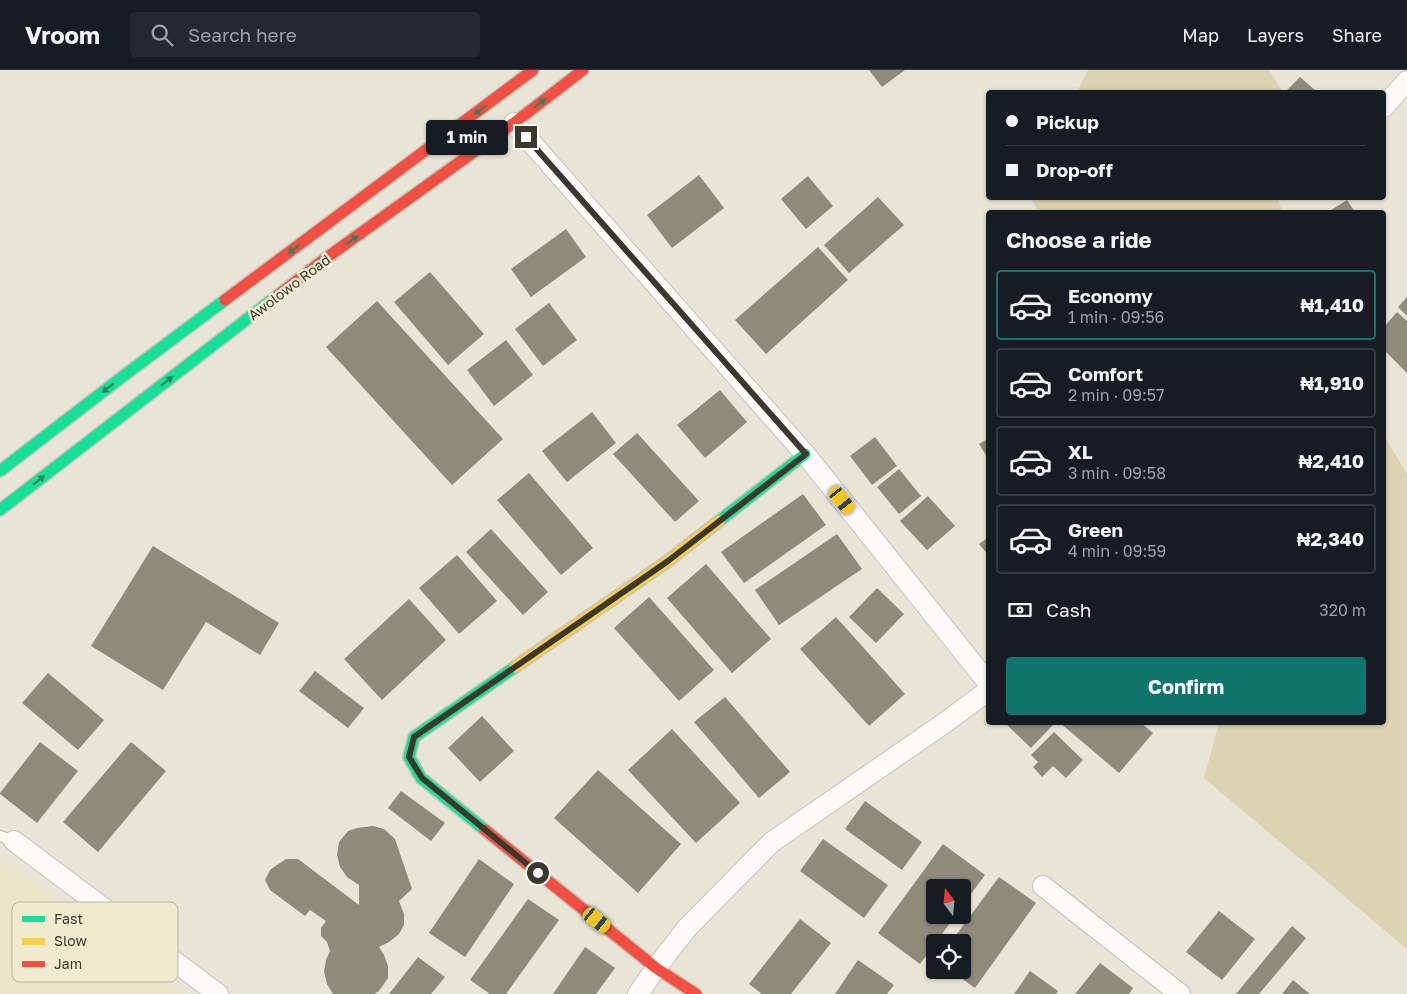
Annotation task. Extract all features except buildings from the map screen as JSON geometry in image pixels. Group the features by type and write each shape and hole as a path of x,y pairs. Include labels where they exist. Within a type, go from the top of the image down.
{"main road":[{"name":"Awolowo Road","path":"0,471 134,368 533,70"},
{"name":"Awolowo Road","path":"0,510 322,262 514,123 582,70"},
{"path":"696,994 656,968 422,778 409,757 414,737 668,561 806,454"}],"street":[{"path":"1386,105 1407,81"},
{"path":"514,123 806,454 986,680"},
{"path":"638,994 687,928 772,842 986,692"},
{"path":"7,838 94,902"},
{"path":"1043,886 1180,994"},
{"path":"178,964 218,994"}],"shaded area":[{"path":"1088,70 1269,70 1282,90 1078,90"},
{"path":"1032,200 1278,200 1282,210 1037,210"},
{"path":"1386,439 1407,474 1407,949 1204,778 1218,725 1386,725"},
{"path":"0,858 59,902 12,902 12,982 167,982 183,994 0,994"}],"traffic: fast":[{"path":"0,510 273,299"},
{"path":"0,471 225,300"},
{"path":"719,521 805,454"},
{"path":"485,830 421,778 409,757 414,737 515,667"}],"traffic: slow":[{"path":"515,667 668,561 719,521"}],"traffic: jam":[{"path":"225,300 533,70"},
{"path":"273,299 322,261 514,123 583,70"},
{"path":"485,830 656,968 696,994"}],"route":[{"path":"526,137 806,454 668,561 414,737 409,757 422,778 538,873"}]}
